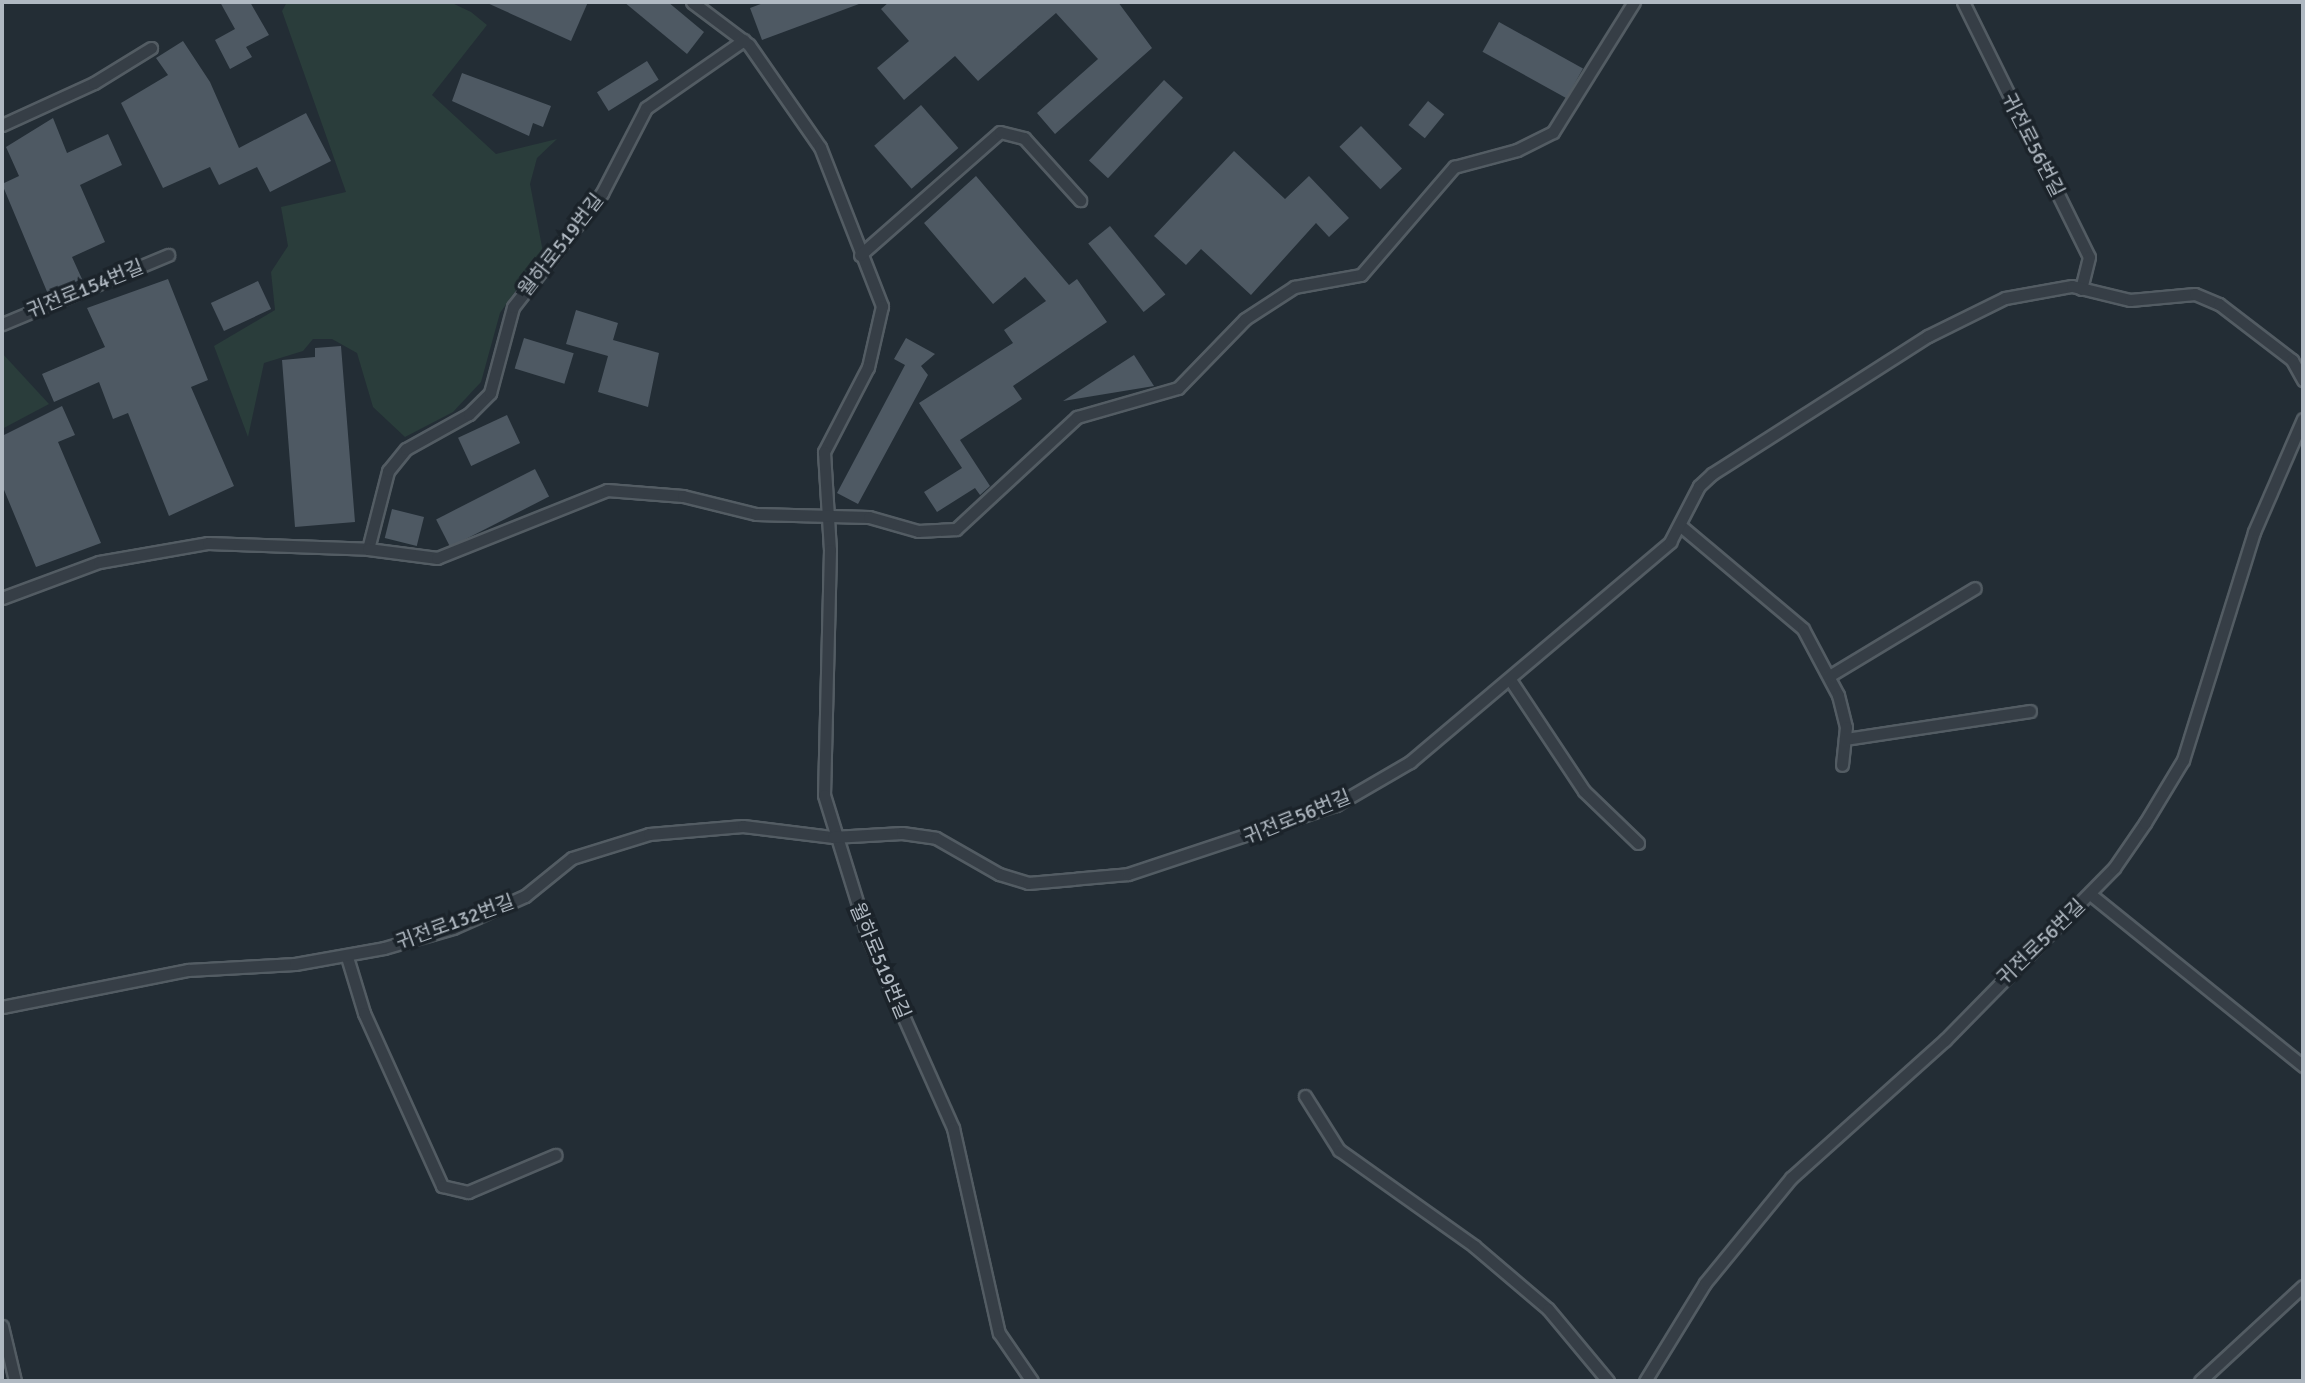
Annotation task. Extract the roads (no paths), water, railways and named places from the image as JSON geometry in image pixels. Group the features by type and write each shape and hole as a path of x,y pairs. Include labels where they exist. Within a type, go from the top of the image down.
{"lane":[{"name":"월하로519번길","path":"692,2 744,40 820,147 882,306 881,326 868,367 824,452 829,520 823,766 833,837 868,937 953,1128 999,1333 1032,1381"},
{"path":"2,598 99,562 192,545 242,541 368,549 437,558 607,490 625,489 756,514 829,520 869,517 918,531 956,529 1077,417 1178,388 1245,319 1294,287 1361,275 1454,167 1517,150 1553,132 1634,2"},
{"name":"귀전로56번길","path":"1963,2 2089,257 2081,289"},
{"name":"월하로519번길","path":"368,549 388,471 406,449 469,414 490,393 513,307 602,193 646,108 744,40"},
{"path":"2,125 94,83 151,48"},
{"path":"860,255 1000,132 1024,138 1080,200"},
{"name":"귀전로154번길","path":"2,324 168,255"},
{"name":"귀전로56번길","path":"833,837 936,838 999,874 1028,883 1128,874 1336,805 1410,762 1511,681 1682,527 1699,486 1712,474 1928,336 2005,298 2081,289 2130,300 2195,294 2219,304 2297,357 2303,380"},
{"name":"귀전로56번길","path":"1645,1381 1705,1283 1791,1178 1945,1040 2057,920 2090,894 2122,857 2183,760 2254,532 2303,419"},
{"path":"1682,527 1794,620 1829,676 1845,739 1842,765"},
{"path":"1829,676 1975,588"},
{"path":"1511,681 1584,791 1638,843"},
{"path":"1845,739 2030,711"},
{"name":"귀전로132번길","path":"2,1007 188,970 347,957 453,928 525,896 572,858 626,837 743,826 833,837"},
{"path":"2090,894 2303,1066"},
{"path":"347,957 364,1013 442,1186 468,1192 555,1155"},
{"path":"1305,1096 1339,1150 1474,1246 1548,1309 1608,1381"},
{"path":"2200,1381 2303,1286"},
{"path":"2,1326 15,1381"}]}
